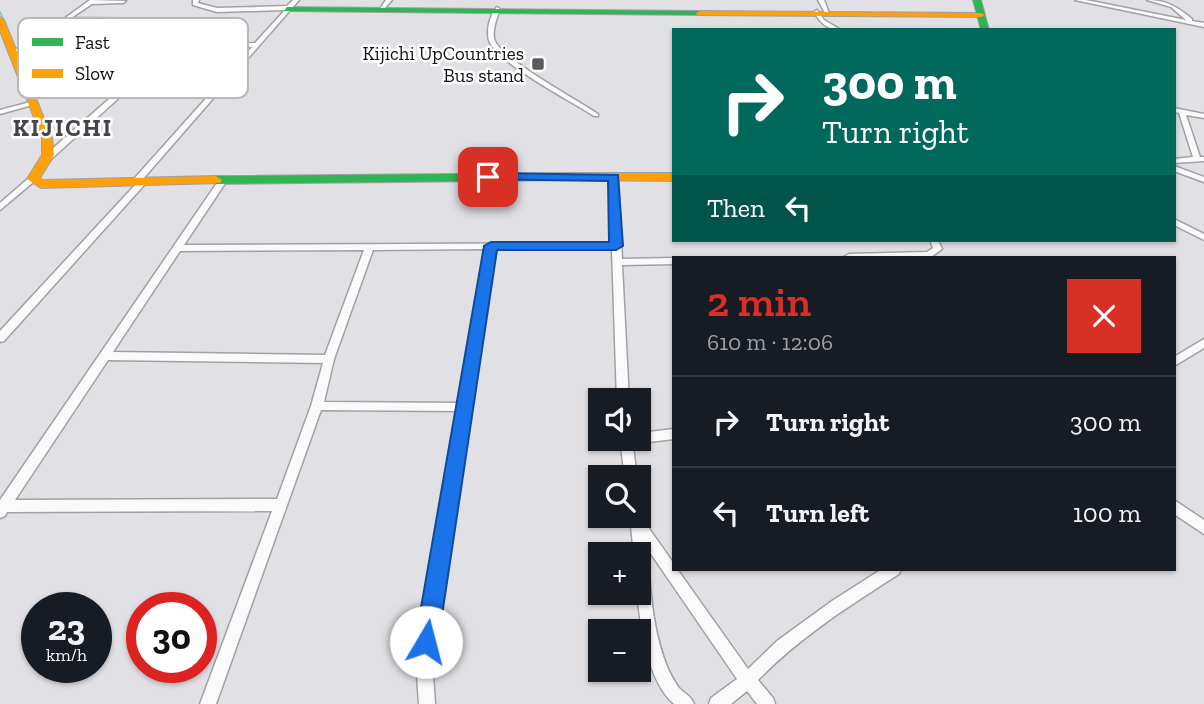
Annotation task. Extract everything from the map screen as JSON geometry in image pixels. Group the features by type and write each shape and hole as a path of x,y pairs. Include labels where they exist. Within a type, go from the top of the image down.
{"street":[{"path":"70,18 91,1 124,0"},
{"path":"104,14 124,0"},
{"path":"196,0 195,4 217,10 290,5 386,5 497,9 821,8 981,15"},
{"path":"1078,0 1204,25"},
{"path":"1150,0 1173,6 1192,22"},
{"path":"248,52 290,5"},
{"path":"1164,16 1173,6"},
{"path":"821,8 822,21 834,28"},
{"path":"497,9 492,29 495,46 517,65 596,115"},
{"path":"79,18 104,14 142,18"},
{"path":"0,20 13,50"},
{"path":"248,45 254,45"},
{"path":"0,208 33,179 48,151 47,138 32,98"},
{"path":"45,160 114,98"},
{"path":"0,338 139,182 210,98"},
{"path":"0,112 34,103"},
{"path":"1178,111 1204,116"},
{"path":"1176,161 1201,159 1178,111"},
{"path":"1176,169 1204,180"},
{"path":"614,177 622,388"},
{"path":"33,179 37,183 50,185 224,179 672,177"},
{"path":"1,508 224,179"},
{"path":"1176,223 1204,237"},
{"path":"877,256 934,254 938,249 935,242"},
{"path":"427,704 424,661 429,624 491,246"},
{"path":"179,248 616,246"},
{"path":"208,704 317,406 329,359 370,247"},
{"path":"617,262 672,261"},
{"path":"1176,361 1204,343"},
{"path":"106,356 329,359"},
{"path":"317,406 464,407"},
{"path":"651,438 672,434"},
{"path":"1,508 279,505"},
{"path":"1176,507 1204,528"},
{"path":"638,528 649,621 658,663 679,701 686,704"},
{"path":"643,528 672,571"},
{"path":"672,571 748,681 767,704"},
{"path":"716,704 748,681 781,647 828,611 891,571"}],"waterway":[{"path":"0,12 6,26"}],"traffic: fast":[{"path":"977,0 984,28"},
{"path":"287,9 700,13"},
{"path":"216,180 571,177"}],"traffic: slow":[{"path":"700,13 981,15"},
{"path":"0,20 18,65"},
{"path":"31,98 47,138 48,155 33,179 41,184 216,180"},
{"path":"571,177 672,177"}],"place":[{"name":"Kijichi UpCountries Bus stand","path":"538,64"}],"district":[{"name":"KIJICHI","path":"63,128"}],"route":[{"path":"426,642 491,246 616,246 614,177 488,177"}]}
